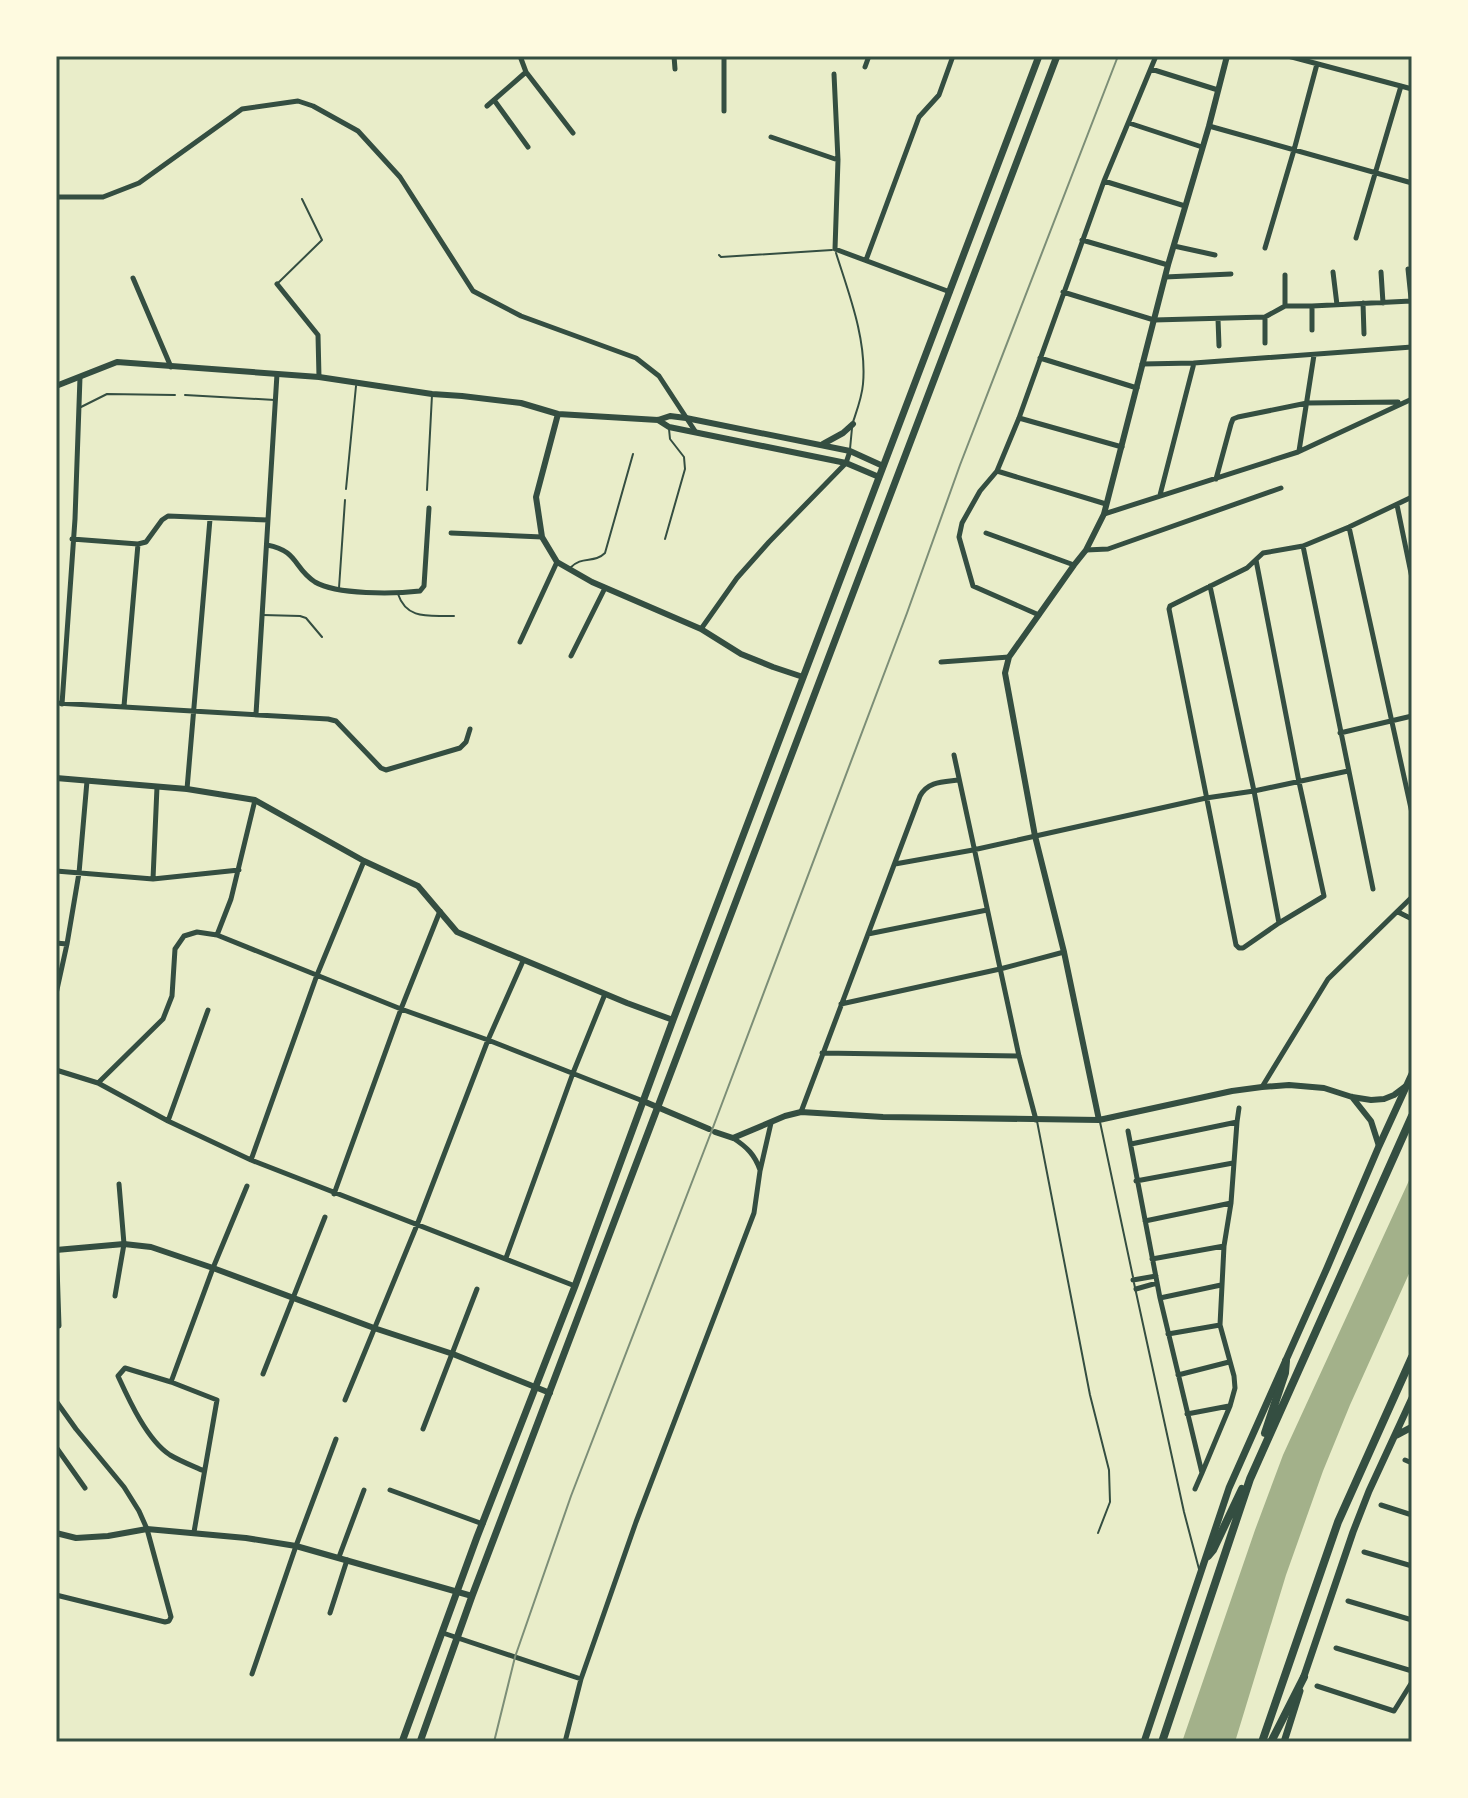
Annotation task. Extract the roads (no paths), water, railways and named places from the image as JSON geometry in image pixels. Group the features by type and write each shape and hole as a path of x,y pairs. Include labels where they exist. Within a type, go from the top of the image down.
{"highway":[{"path":"1162,1742 1250,1479 1412,1116"},
{"path":"1262,1742 1338,1522 1412,1357"},
{"path":"1264,1446 1264,1435 1285,1373 1286,1361"},
{"path":"1208,1556 1250,1479"},
{"path":"1271,1742 1304,1677"}],"main road":[{"path":"402,1742 1039,56"},
{"path":"420,1742 472,1596 1057,56"},
{"path":"759,797 773,803"},
{"path":"1144,1742 1229,1488 1412,1074"},
{"path":"1284,1742 1353,1532 1412,1398"},
{"path":"1395,1436 1412,1427"}],"street":[{"path":"520,56 526,72 573,133"},
{"path":"674,56 675,69"},
{"path":"724,56 724,111"},
{"path":"865,67 869,56"},
{"path":"866,260 919,117 939,95 953,56"},
{"path":"1039,615 973,586 959,537 970,507 997,471 1019,418 1104,181 1156,56"},
{"path":"1099,1120 1064,952 1035,836 1005,673 1009,657 1086,550 1104,514 1168,265 1227,56"},
{"path":"1288,56 1412,89"},
{"path":"1265,248 1317,64"},
{"path":"1151,69 1218,90"},
{"path":"487,106 526,72"},
{"path":"834,74 838,160 835,249 950,292"},
{"path":"1356,238 1401,86"},
{"path":"494,100 528,147"},
{"path":"56,197 103,197 139,183 242,109 298,101 313,106 358,131 400,177 473,291 521,316 636,358 659,376 695,431"},
{"path":"1129,123 1202,147"},
{"path":"1209,126 1412,183"},
{"path":"771,137 838,160"},
{"path":"1104,181 1185,206"},
{"path":"1082,240 1168,265"},
{"path":"1174,246 1215,255"},
{"path":"1408,269 1412,308"},
{"path":"1333,272 1337,305"},
{"path":"1381,272 1383,303"},
{"path":"1165,277 1231,274"},
{"path":"1285,275 1285,306"},
{"path":"133,278 171,367"},
{"path":"277,284 318,335 319,377"},
{"path":"1063,292 1154,320 1265,317 1285,306 1411,301"},
{"path":"1363,303 1364,334"},
{"path":"1312,306 1312,330"},
{"path":"1265,317 1265,343"},
{"path":"1218,319 1219,346"},
{"path":"1142,364 1412,347"},
{"path":"1298,452 1314,355"},
{"path":"1040,358 1137,388"},
{"path":"56,386 117,362 319,377 432,394 521,403 558,414 658,420 670,416 686,418 823,444 850,451 883,466"},
{"path":"1160,496 1194,363"},
{"path":"256,714 277,373"},
{"path":"80,377 59,704 336,721 386,770 460,748 466,742 470,729"},
{"path":"1104,514 1298,452 1412,399"},
{"path":"1216,479 1233,419 1307,403 1403,402"},
{"path":"558,414 536,497 542,537 557,562 701,629 741,654 803,677"},
{"path":"1019,418 1122,447"},
{"path":"658,420 669,427 846,463 879,477"},
{"path":"823,444 853,424"},
{"path":"701,629 745,569 846,463 850,451"},
{"path":"997,471 1106,504"},
{"path":"1086,550 1108,549 1281,488"},
{"path":"1256,560 1299,782 1325,890 1324,896 1239,948 1206,798 1170,606 1247,568 1263,553 1303,546 1412,497"},
{"path":"1397,505 1412,578"},
{"path":"267,545 287,551 317,583 339,589 398,594 420,591 424,586 429,508"},
{"path":"72,539 138,544 146,542 168,516 268,520"},
{"path":"187,789 210,519"},
{"path":"1349,527 1412,813"},
{"path":"451,533 542,537"},
{"path":"986,533 1074,565"},
{"path":"124,707 138,544"},
{"path":"1303,546 1373,889"},
{"path":"520,642 557,562"},
{"path":"1210,586 1279,923"},
{"path":"571,656 606,587"},
{"path":"941,662 1009,657"},
{"path":"1340,733 1412,716"},
{"path":"954,755 1019,1056 1036,1120"},
{"path":"895,864 1348,771"},
{"path":"56,778 187,789 255,800 364,861 418,886 457,932 673,1020"},
{"path":"801,1112 924,788 959,780"},
{"path":"56,994 79,873 87,781"},
{"path":"153,879 157,787"},
{"path":"217,935 231,899 255,800"},
{"path":"251,1160 317,975 364,861"},
{"path":"56,871 153,879 239,870"},
{"path":"1262,1087 1328,979 1412,897"},
{"path":"867,934 987,910"},
{"path":"334,1194 440,911"},
{"path":"1398,912 1412,919"},
{"path":"98,1083 163,1019 172,996 175,949 184,936 197,932 217,935 733,1138 751,1152 760,1171"},
{"path":"56,943 67,944"},
{"path":"840,1004 1064,952"},
{"path":"345,1400 488,1040 523,961"},
{"path":"506,1258 605,994"},
{"path":"168,1121 208,1010"},
{"path":"822,1053 1019,1056"},
{"path":"56,1070 98,1083 168,1121 251,1160 575,1286"},
{"path":"733,1138 801,1112 883,1117 1099,1120 1262,1087 1289,1085 1324,1088 1371,1100 1384,1099 1406,1086"},
{"path":"1352,1097 1371,1121 1379,1146"},
{"path":"1195,1489 1235,1388 1220,1325 1224,1246 1239,1108"},
{"path":"1131,1144 1237,1122"},
{"path":"565,1742 581,1679 636,1522 754,1213 771,1123"},
{"path":"1128,1131 1160,1298 1202,1473"},
{"path":"1136,1181 1234,1162"},
{"path":"115,1296 124,1244 119,1184"},
{"path":"171,1382 247,1186"},
{"path":"1145,1221 1231,1203"},
{"path":"263,1374 325,1217"},
{"path":"56,1236 59,1326"},
{"path":"56,1250 124,1244 151,1247 453,1354 550,1393"},
{"path":"1152,1259 1224,1246"},
{"path":"1133,1280 1156,1276"},
{"path":"1142,1278 1144,1287"},
{"path":"1136,1289 1157,1283"},
{"path":"1160,1298 1222,1285"},
{"path":"423,1429 477,1289"},
{"path":"1168,1334 1220,1325"},
{"path":"1178,1375 1229,1362"},
{"path":"194,1532 217,1400 125,1368 118,1376 132,1408 159,1445 170,1455 204,1471"},
{"path":"56,1401 124,1487 139,1511 147,1529 171,1617 165,1622 56,1595"},
{"path":"1187,1414 1230,1406"},
{"path":"252,1674 336,1439"},
{"path":"56,1447 85,1488"},
{"path":"339,1557 364,1490"},
{"path":"390,1490 483,1524"},
{"path":"1381,1505 1412,1515"},
{"path":"56,1533 76,1538 147,1529 296,1546 472,1596"},
{"path":"1364,1552 1412,1566"},
{"path":"330,1613 347,1560"},
{"path":"1348,1601 1412,1620"},
{"path":"443,1633 581,1679"},
{"path":"1336,1648 1412,1671"},
{"path":"1317,1686 1394,1711 1412,1682"}],"lane":[{"path":"277,284 322,240 302,199"},
{"path":"719,255 835,249 859,333 862,357 863,385 850,451"},
{"path":"346,489 356,382"},
{"path":"79,407 107,394 175,395"},
{"path":"427,490 432,394"},
{"path":"185,395 276,400"},
{"path":"665,539 685,469 684,457 670,439 670,416"},
{"path":"569,569 576,562 598,558 605,553 633,454"},
{"path":"339,589 345,500"},
{"path":"398,594 408,611 454,616"},
{"path":"262,615 306,618 322,637"},
{"path":"1036,1120 1090,1395 1109,1470 1110,1502 1098,1533"},
{"path":"1099,1120 1200,1574"}],"railway":[{"path":"494,1742 515,1657 571,1496 712,1130 960,465 1118,56"}]}
